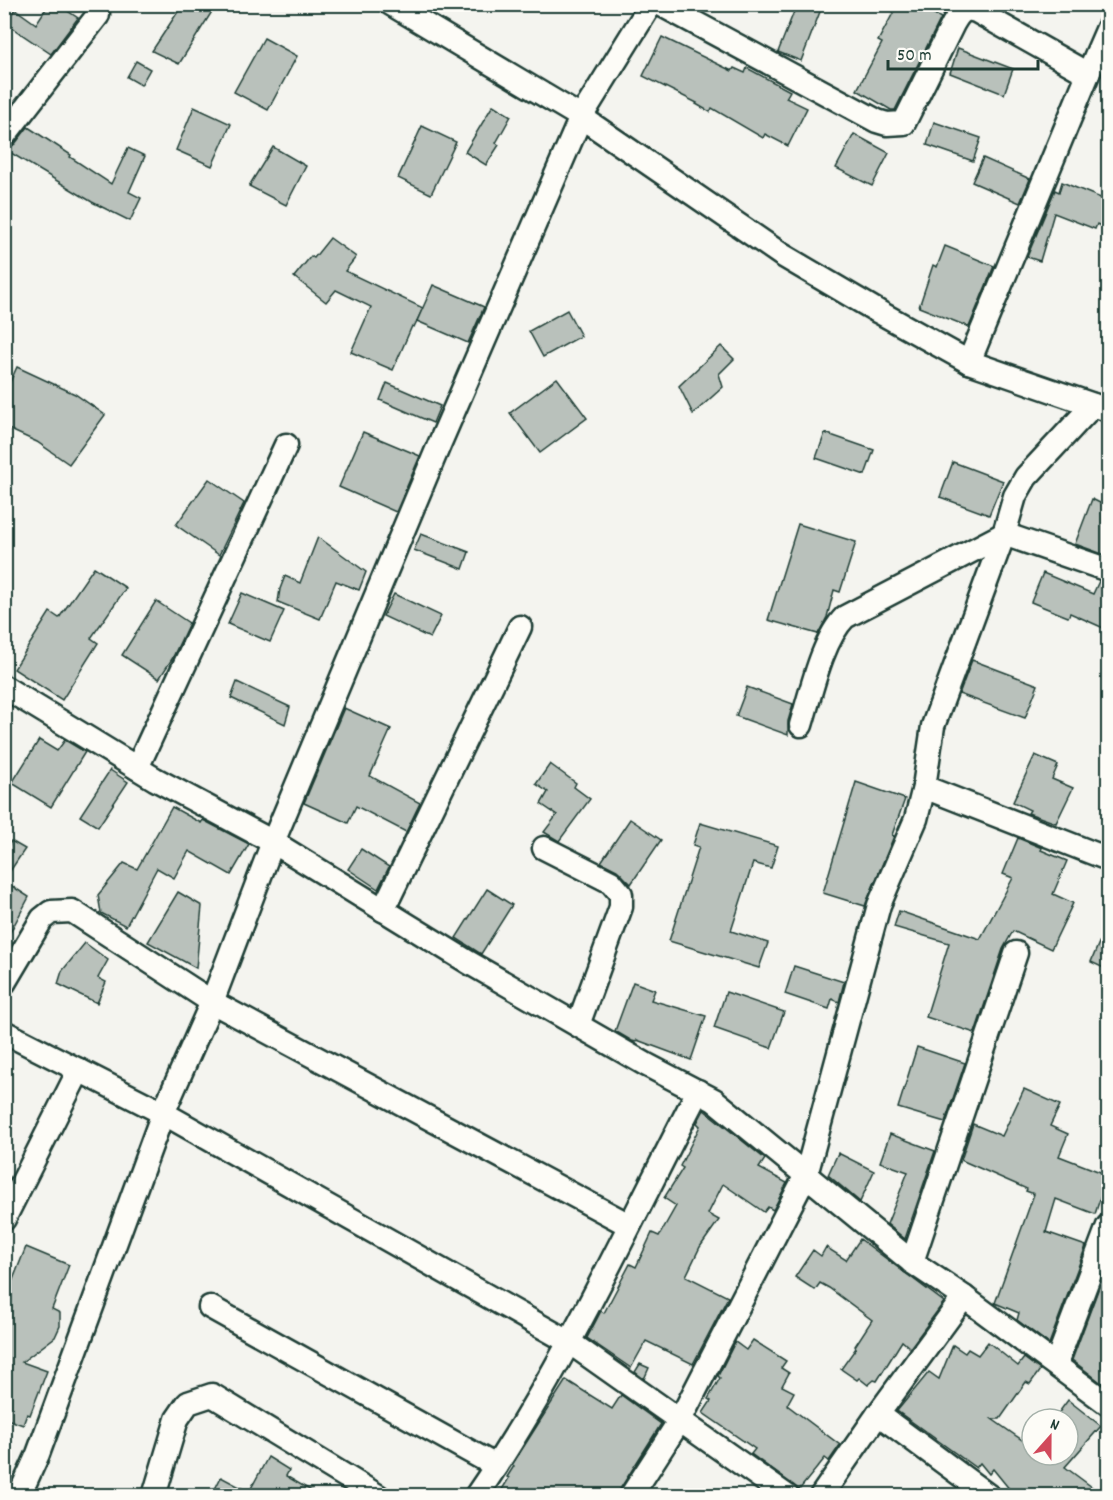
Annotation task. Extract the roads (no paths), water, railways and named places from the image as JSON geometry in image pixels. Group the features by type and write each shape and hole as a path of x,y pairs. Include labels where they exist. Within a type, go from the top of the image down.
{"street":[{"path":"391,4 581,117 782,255 969,362 1101,407 1020,486 933,726 924,788 916,819 879,905 806,1175 680,1420 632,1496"},
{"path":"19,1496 38,1454 163,1113 212,1002 273,842 439,445 581,117 651,4"},
{"path":"660,4 886,124 904,123 952,24 961,12 966,10 975,11 1088,74"},
{"path":"4,136 92,8"},
{"path":"969,362 1108,28"},
{"path":"137,768 286,445"},
{"path":"801,724 829,638 845,617 1004,534 1108,570"},
{"path":"383,910 520,627"},
{"path":"4,687 137,768 273,842 468,962 714,1100 912,1262 964,1297 1108,1404"},
{"path":"924,788 1108,859"},
{"path":"544,848 610,882 621,894 621,907 578,1025"},
{"path":"4,983 42,919 51,912 72,911 212,1002 629,1225"},
{"path":"912,1262 1016,953"},
{"path":"4,1032 163,1113 569,1342 787,1496"},
{"path":"4,1219 79,1070"},
{"path":"476,1496 569,1342 698,1091"},
{"path":"1056,1364 1108,1226"},
{"path":"822,1496 878,1414 964,1297"},
{"path":"210,1307 496,1466"},
{"path":"154,1496 177,1419 188,1403 212,1395 378,1496"},
{"path":"878,1414 989,1496"}]}
